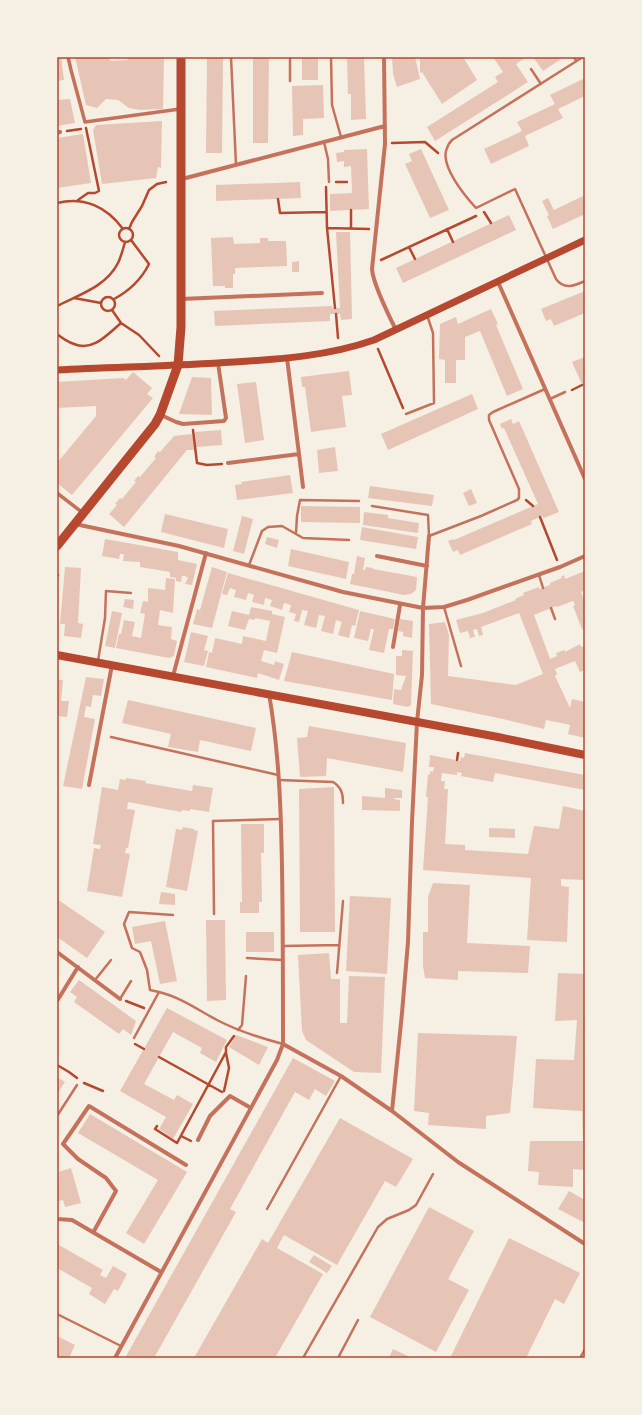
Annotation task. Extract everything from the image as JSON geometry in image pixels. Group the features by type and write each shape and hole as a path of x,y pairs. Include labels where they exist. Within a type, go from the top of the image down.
{"highway":[{"path":"57,546 155,424 160,415 178,365 181,299 182,57"}],"main road":[{"path":"57,370 218,363 287,358 343,350 374,340 396,330 585,240"},
{"path":"57,654 547,746 585,755"}],"street":[{"path":"68,57 70,70 85,122 182,109"},
{"path":"384,57 385,126 372,274 389,317 396,330"},
{"path":"182,179 385,126"},
{"path":"498,282 585,479"},
{"path":"181,299 322,293"},
{"path":"287,358 303,486"},
{"path":"160,415 176,422 192,424 224,421 226,418 218,363"},
{"path":"228,463 299,454"},
{"path":"57,493 84,514"},
{"path":"75,524 172,544 343,592 400,605 423,608 444,607 560,568 585,556"},
{"path":"392,1111 408,942 417,722 422,675 423,608 429,536"},
{"path":"174,676 206,553"},
{"path":"377,556 427,566"},
{"path":"393,647 400,605"},
{"path":"89,785 112,665"},
{"path":"115,1358 278,1060 283,1044 281,819 278,775 269,694"},
{"path":"57,952 120,999"},
{"path":"57,1001 78,967"},
{"path":"283,1044 341,1076 392,1111 458,1162 585,1244"},
{"path":"198,1140 210,1116 230,1096 251,1108"},
{"path":"94,1231 116,1191 106,1178 78,1159 63,1144 89,1106 186,1166"},
{"path":"57,1219 72,1220 94,1231 162,1272"}],"lane":[{"path":"230,57 236,165"},
{"path":"290,57 290,81"},
{"path":"331,57 332,105 341,137"},
{"path":"574,57 576,61"},
{"path":"583,57 452,140 446,149 446,160 459,189 476,208 514,189 559,284 567,287 574,286 585,281"},
{"path":"531,69 541,84"},
{"path":"324,142 328,159 329,182"},
{"path":"406,414 434,403 433,333 427,315"},
{"path":"372,506 428,515 429,536 517,500 519,498 519,489 489,420 489,415 490,413 546,389"},
{"path":"550,399 565,392"},
{"path":"296,533 296,516 300,500 359,501"},
{"path":"249,565 262,530 268,527 282,526 303,538 349,540"},
{"path":"539,575 543,588"},
{"path":"98,662 105,618 106,591 131,593"},
{"path":"444,607 461,666"},
{"path":"551,608 556,619"},
{"path":"111,737 278,775"},
{"path":"278,780 333,782 340,789 343,795 343,803"},
{"path":"214,914 213,821 281,819"},
{"path":"337,972 343,901"},
{"path":"173,915 129,912 124,924 132,948 140,952 147,970 150,990 165,994 188,1004 238,1030 283,1044"},
{"path":"283,946 339,945"},
{"path":"247,958 283,960"},
{"path":"95,981 111,960"},
{"path":"238,1030 242,1025 246,976"},
{"path":"120,999 131,981"},
{"path":"134,1038 159,992"},
{"path":"267,1209 341,1076"},
{"path":"57,1116 77,1085"},
{"path":"303,1358 378,1227 387,1219 409,1210 416,1205 433,1174"},
{"path":"57,1314 121,1347"},
{"path":"338,1358 358,1320"},
{"path":"580,1358 585,1349"}],"path":[{"path":"78,200 88,193 95,193 99,191 85,122"},
{"path":"74,130 79,129"},
{"path":"384,144 425,142 446,160"},
{"path":"129,229 149,190 157,184 166,182"},
{"path":"329,182 326,182 326,212 335,308"},
{"path":"278,199 280,214 326,212"},
{"path":"57,203 78,200 100,208 115,217 123,229"},
{"path":"351,210 351,228"},
{"path":"381,260 485,212 491,223"},
{"path":"327,228 376,229"},
{"path":"129,229 123,229 119,232 118,236 121,241 125,242 131,240"},
{"path":"129,229 133,234 131,240"},
{"path":"447,229 452,242"},
{"path":"114,299 131,288 144,274 149,264 131,240"},
{"path":"57,306 86,293 98,285 117,264 125,242"},
{"path":"409,247 415,259"},
{"path":"101,303 106,297 114,299"},
{"path":"72,298 101,303"},
{"path":"112,310 116,304 114,299"},
{"path":"101,303 101,306 105,310 112,310"},
{"path":"112,310 121,323 139,335 160,358"},
{"path":"336,314 338,338"},
{"path":"57,334 72,344 78,346 90,346 97,343 121,323"},
{"path":"378,349 406,414"},
{"path":"565,392 582,385"},
{"path":"192,424 197,464 207,465 228,463"},
{"path":"540,517 560,568"},
{"path":"457,760 458,752"},
{"path":"120,999 141,1008 150,1009"},
{"path":"159,1057 224,1093 229,1068 226,1047 238,1030"},
{"path":"156,1126 155,1130 177,1143 226,1052"}],"building":[{"path":"57,57 61,57 64,80 57,81"},
{"path":"75,57 109,57 110,61 128,60 128,57 164,57 163,109 140,110 129,108 118,100 106,99 97,108 86,105"},
{"path":"207,57 223,57 222,153 206,153"},
{"path":"253,57 269,57 268,143 253,143"},
{"path":"302,57 318,57 318,80 302,80"},
{"path":"347,57 364,57 366,119 351,120 351,94 348,94"},
{"path":"392,57 415,57 420,79 397,87 393,74"},
{"path":"425,57 463,57 477,80 442,104 422,72 420,73 420,59"},
{"path":"493,57 527,57 516,64 528,82 435,141 427,127 498,82 495,77 503,72"},
{"path":"533,57 560,57 561,59 543,71"},
{"path":"585,78 585,96 558,109 563,118 525,136 529,146 491,164 484,149 522,131 517,122 555,104 550,95"},
{"path":"323,85 324,118 303,119 303,135 293,136 292,86"},
{"path":"70,99 75,123 57,126 57,100"},
{"path":"162,121 161,168 158,167 156,178 102,184 93,130 96,125"},
{"path":"83,134 91,183 57,188 57,138"},
{"path":"367,149 369,209 330,211 330,194 352,193 351,166 344,167 344,161 337,162 336,153 344,152 344,150"},
{"path":"421,149 449,210 430,218 405,164 412,161 409,154"},
{"path":"300,182 301,198 216,201 216,185"},
{"path":"585,195 585,214 553,229 547,216 549,215 542,201 548,198 554,210"},
{"path":"509,215 516,230 403,283 396,268"},
{"path":"336,232 350,232 352,319 341,320 340,314 330,314 330,321 215,326 214,311 332,306 332,308 340,308"},
{"path":"233,237 234,244 260,243 260,238 268,238 268,241 286,241 287,266 235,268 235,274 233,274 233,288 213,286 211,238"},
{"path":"299,261 299,272 292,272 292,262"},
{"path":"585,291 585,313 554,326 551,319 546,321 541,309"},
{"path":"491,309 498,324 496,325 523,389 507,396 480,331 465,337 465,360 456,360 456,383 445,383 445,360 439,359 440,324 456,317 458,324"},
{"path":"585,357 585,391 572,362"},
{"path":"349,371 352,395 342,396 346,427 311,432 305,387 302,387 301,377"},
{"path":"133,372 152,388 147,394 153,398 72,495 57,483 57,463 96,416 96,406 57,408 57,382 123,378 126,380"},
{"path":"192,377 211,378 212,415 179,414"},
{"path":"256,382 264,440 245,443 237,384"},
{"path":"472,394 478,409 388,450 381,434"},
{"path":"511,419 513,424 519,421 559,512 544,518 542,516 531,521 532,524 460,555 458,550 453,552 448,541 454,540 538,504 504,428 502,429 500,424"},
{"path":"221,430 222,445 196,447 195,432"},
{"path":"191,434 193,437 194,450 187,450 124,527 109,514 117,505 115,504 120,498 122,499 136,482 134,481 138,476 140,477 156,458 154,457 158,451 160,452 174,436"},
{"path":"335,447 338,471 319,473 317,450"},
{"path":"290,475 293,493 237,500 235,485 242,484 241,482"},
{"path":"370,486 434,495 432,506 368,498"},
{"path":"471,489 477,503 469,506 463,493"},
{"path":"301,506 360,507 360,523 301,522"},
{"path":"364,512 388,515 388,518 419,523 418,533 363,525"},
{"path":"165,514 228,529 224,548 161,532"},
{"path":"242,516 253,519 244,554 233,551"},
{"path":"362,527 418,537 416,549 360,540"},
{"path":"267,537 279,540 277,548 265,544"},
{"path":"105,539 178,552 178,560 197,564 192,585 185,584 188,578 185,576 182,576 181,582 176,581 176,578 170,577 170,572 140,567 140,562 123,561 124,554 120,554 119,559 102,556"},
{"path":"291,549 349,562 346,579 288,566"},
{"path":"357,556 365,558 363,570 365,570 366,567 417,577 416,590 411,594 404,595 350,584 352,574 354,574"},
{"path":"65,567 81,568 78,623 83,624 81,638 64,636 65,624 60,624"},
{"path":"212,567 227,572 212,628 193,624 197,609 200,610"},
{"path":"585,571 585,590 581,592 585,602 585,634 573,606 575,605 573,601 534,615 550,659 557,656 556,653 565,650 565,652 580,644 581,647 585,645 585,670 580,672 575,661 555,669 557,674 555,676 570,708 572,699 585,702 585,738 568,734 570,725 566,724 546,720 544,729 431,704 429,624 445,622 449,635 448,676 516,685 543,674 519,613 481,627 483,635 479,636 477,629 473,630 475,637 470,638 468,631 460,633 456,620 483,613 516,600 515,599 524,595 523,593 539,587 539,589 550,585 550,583 562,578 561,577 564,575 565,579"},
{"path":"228,573 359,610 355,626 352,625 349,638 338,635 342,622 336,620 333,634 321,631 325,616 319,615 316,628 304,625 308,611 302,610 299,622 294,621 296,614 289,612 291,605 284,603 282,610 270,606 272,600 265,598 264,605 252,602 254,595 248,593 246,600 234,597 236,590 230,588 227,595 222,594"},
{"path":"166,578 175,579 173,613 160,610 158,625 172,627 171,639 177,641 174,656 169,658 116,648 124,620 135,622 132,636 141,638 145,614 140,613 143,601 148,602 148,588 165,590"},
{"path":"125,599 134,600 133,609 123,607"},
{"path":"251,607 272,611 272,614 285,617 277,653 264,650 261,661 274,665 275,661 284,664 279,680 258,673 257,678 206,667 209,652 212,653 215,638 242,644 243,636 266,641 270,621 255,618 255,620 249,619 245,630 228,626 232,611 249,615"},
{"path":"112,611 122,613 115,648 105,646"},
{"path":"360,611 395,619 393,629 389,629 384,653 369,650 374,629 371,629 368,641 354,638"},
{"path":"400,619 413,621 412,638 403,636 403,632 398,631"},
{"path":"191,632 208,636 204,650 208,651 204,666 184,662"},
{"path":"402,650 413,651 411,705 408,707 393,704 394,689 401,690 406,676 396,675 396,656 402,656"},
{"path":"292,652 394,674 392,700 284,681"},
{"path":"86,677 104,679 101,696 93,695 91,707 86,706 84,717 95,719 82,789 63,786"},
{"path":"57,680 63,680 61,701 69,701 67,717 57,716"},
{"path":"128,700 256,728 251,751 200,740 198,752 168,747 171,734 122,723"},
{"path":"309,726 406,743 403,772 327,758 326,776 300,777 297,738 307,737"},
{"path":"465,753 585,775 585,790 495,773 493,782 461,776 462,773 457,772 457,775 442,773 441,781 445,781 444,789 448,789 445,844 465,845 465,850 528,854 534,826 559,829 563,806 585,811 585,880 561,879 561,886 569,887 567,942 527,940 531,878 423,870 428,774 430,775 430,771 433,772 434,767 429,767 430,755 460,761 461,757 464,758"},
{"path":"126,778 146,781 145,783 192,791 193,785 213,788 209,812 190,809 190,811 182,810 181,812 128,802 127,809 135,810 128,848 126,848 125,853 130,854 122,897 87,891 94,848 100,849 101,845 93,844 102,787 118,790 120,779 126,780"},
{"path":"334,787 335,932 300,932 299,789"},
{"path":"385,788 402,790 402,798 394,798 400,800 400,811 362,810 362,796 385,798"},
{"path":"241,824 264,824 264,853 261,853 262,902 259,902 259,913 240,913 240,902 242,902"},
{"path":"183,827 198,831 187,891 166,887 176,829 182,830"},
{"path":"489,828 515,829 515,838 489,837"},
{"path":"433,883 470,885 467,943 530,946 528,973 458,971 458,980 425,978 423,966 423,932 428,932 428,897"},
{"path":"161,892 175,894 175,905 159,904"},
{"path":"350,896 391,898 387,974 346,971"},
{"path":"57,899 105,932 87,958 57,937"},
{"path":"206,920 225,920 226,1000 207,1001"},
{"path":"165,921 177,981 160,984 151,941 135,944 132,927"},
{"path":"246,932 274,932 274,952 246,952"},
{"path":"329,953 331,979 340,979 340,1023 347,1023 349,976 385,977 381,1073 354,1072 306,1040 302,1031 298,955"},
{"path":"558,973 585,974 585,1170 573,1169 573,1187 538,1185 539,1172 528,1171 530,1141 583,1141 582,1111 533,1108 536,1059 574,1060 577,1020 555,1021"},
{"path":"79,980 136,1021 131,1035 123,1029 119,1034 74,1002 77,997 70,992"},
{"path":"167,1008 227,1040 216,1062 200,1053 202,1048 173,1032 144,1084 174,1100 177,1095 193,1104 173,1139 159,1129 166,1117 120,1091"},
{"path":"418,1033 517,1036 510,1113 486,1116 486,1129 428,1125 429,1113 414,1111"},
{"path":"236,1035 268,1047 259,1065 229,1047"},
{"path":"293,1058 335,1081 326,1096 315,1089 309,1100 295,1092 230,1209 236,1212 154,1358 125,1358"},
{"path":"57,1077 65,1082 57,1094"},
{"path":"90,1114 187,1172 144,1244 126,1233 158,1180 78,1133"},
{"path":"340,1118 413,1159 396,1187 385,1181 337,1265 284,1235 277,1248 323,1274 275,1358 194,1358 262,1239 268,1243"},
{"path":"71,1168 81,1203 65,1207 63,1200 57,1202 58,1172"},
{"path":"569,1191 585,1200 585,1223 558,1209"},
{"path":"429,1207 474,1231 448,1279 469,1290 436,1352 370,1317"},
{"path":"509,1238 580,1273 564,1304 555,1299 526,1358 450,1358"},
{"path":"57,1244 103,1270 100,1275 106,1278 113,1266 127,1274 118,1291 114,1289 105,1304 89,1294 92,1288 57,1268"},
{"path":"314,1255 332,1266 327,1273 309,1262"},
{"path":"57,1336 75,1345 69,1358 57,1358"},
{"path":"393,1349 412,1358 389,1358"}]}
